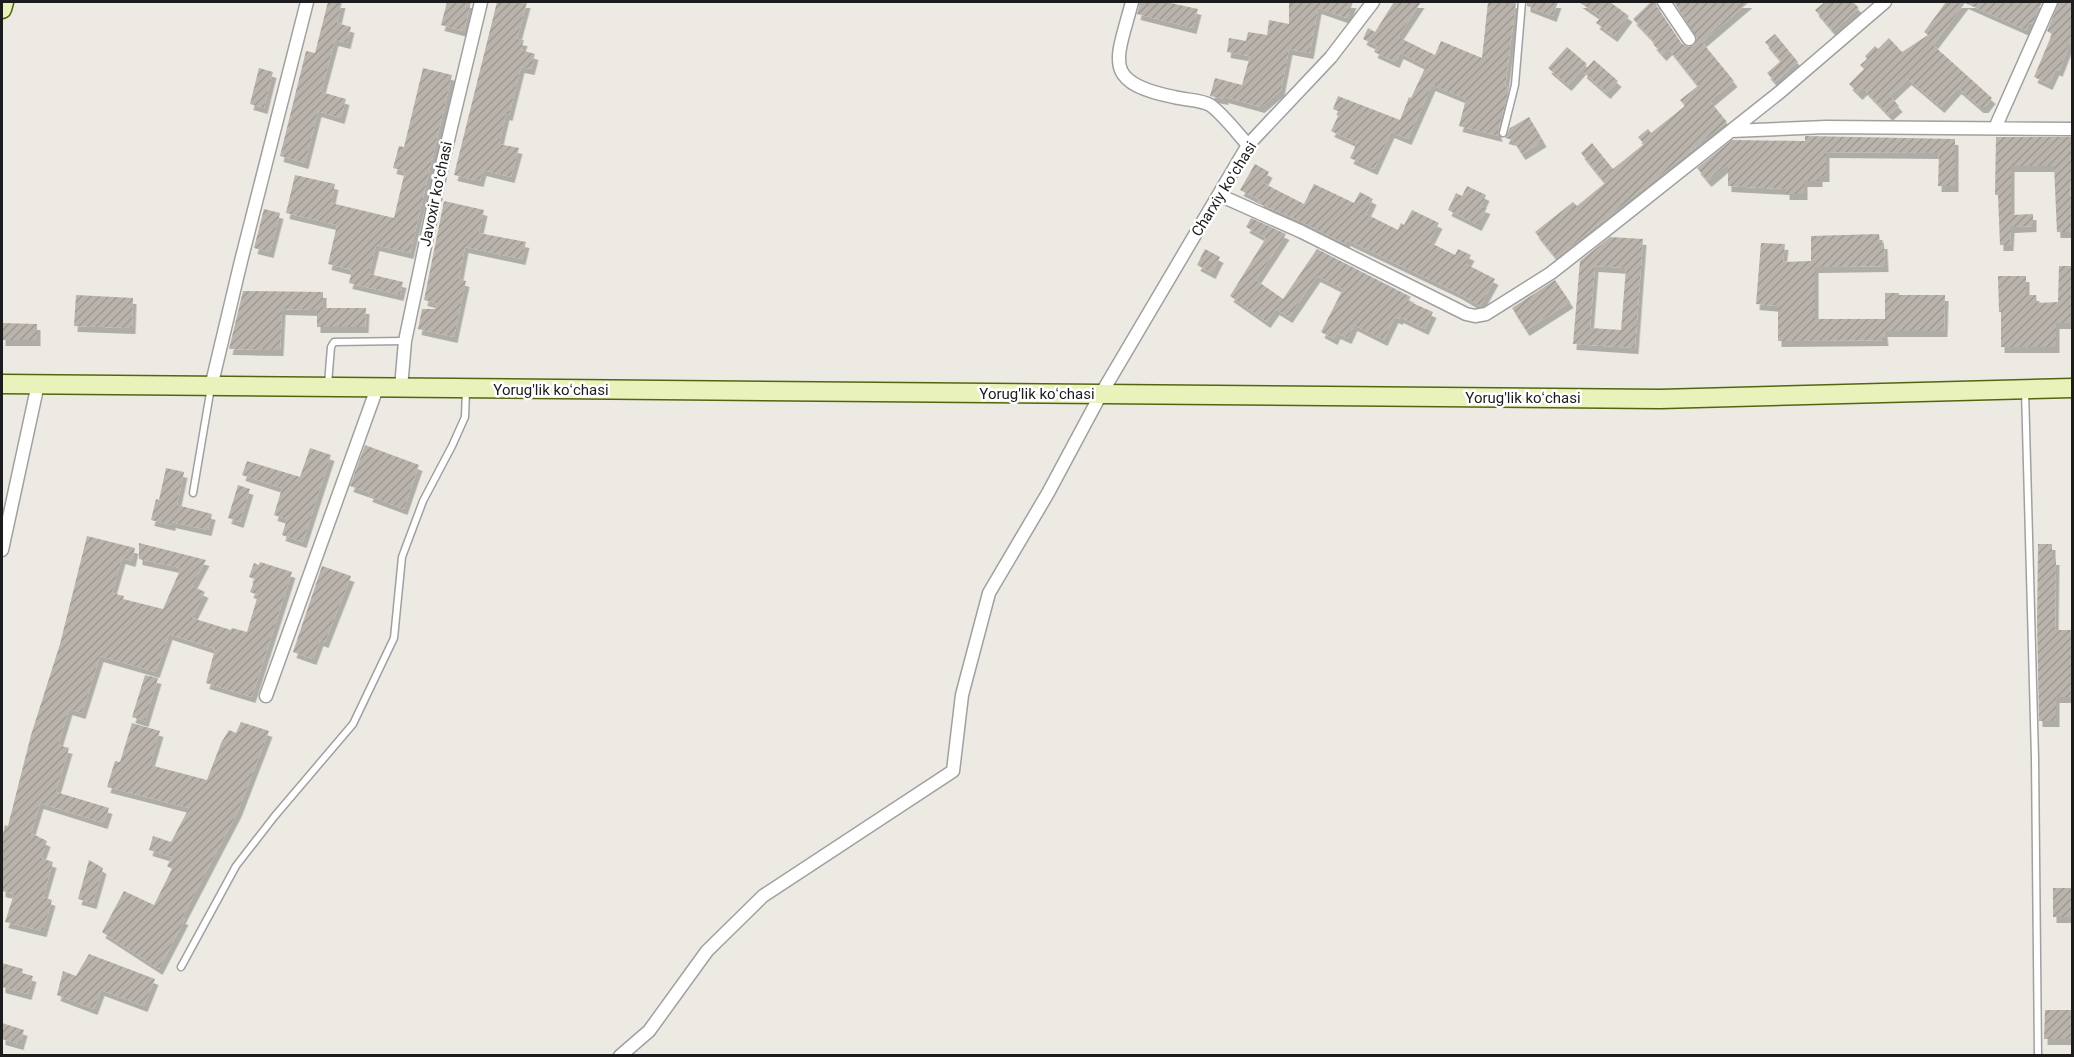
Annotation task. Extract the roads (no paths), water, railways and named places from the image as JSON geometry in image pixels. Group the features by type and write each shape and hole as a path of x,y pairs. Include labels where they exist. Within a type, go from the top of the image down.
{"main road":[{"path":"2,9 4,2"},
{"name":"Yorug'lik koʻchasi","path":"2,384 1660,399 2073,388"}],"street":[{"path":"211,387 307,2"},
{"name":"Javoxir koʻchasi","path":"401,388 405,341 441,165 481,2"},
{"path":"1132,2 1118,56 1120,71 1132,83 1161,94 1210,105 1248,145"},
{"name":"Charxiy koʻchasi","path":"620,1056 649,1031 707,951 763,896 953,771 962,695 989,593 1048,493 1101,394 1248,145 1331,57 1373,2"},
{"path":"1664,2 1689,39"},
{"path":"1219,195 1302,232 1466,314 1475,316 1486,314 1551,273 1780,92 1885,2"},
{"path":"1995,128 2051,2"},
{"path":"1731,131 1826,127 2073,129"},
{"path":"2,550 38,384"},
{"path":"267,696 377,388"}],"lane":[{"path":"1503,133 1515,85 1522,2"},
{"path":"328,387 331,347 334,342 405,341"},
{"path":"193,493 211,387"},
{"path":"181,967 236,866 274,817 353,724 394,638 402,557 423,501 465,417 466,389"},
{"path":"2025,390 2035,758 2038,1056"}]}
